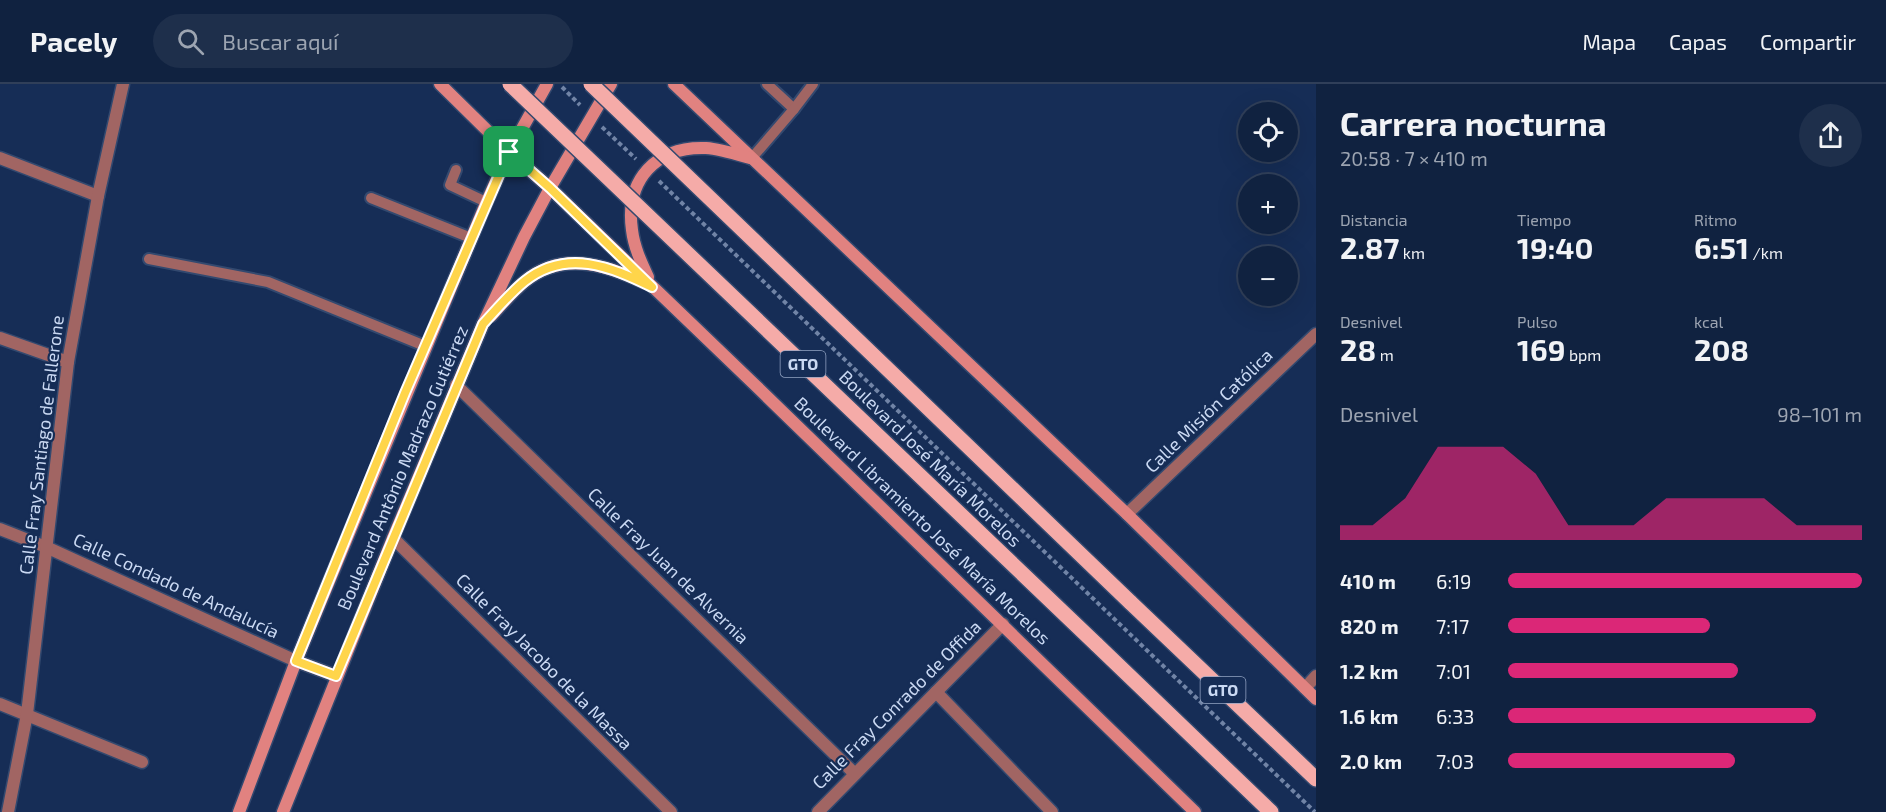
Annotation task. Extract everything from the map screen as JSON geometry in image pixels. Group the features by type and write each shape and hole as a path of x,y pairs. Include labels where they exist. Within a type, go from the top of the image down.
{"main road":[{"name":"Boulevard José María Morelos","path":"510,84 1271,812"},
{"name":"Boulevard José María Morelos","path":"591,84 1316,779"}],"street":[{"name":"Calle Fray Santiago de Fallerone","path":"8,812 27,714 68,362 98,196 123,84"},
{"name":"Boulevard Libramiento José María Morelos","path":"440,84 1196,812"},
{"name":"Boulevard Antônio Madrazo Gutiérrez","path":"239,812 296,661 425,346 509,152 547,84"},
{"name":"Boulevard Antônio Madrazo Gutiérrez","path":"283,812 336,676 483,324 550,188 611,84"},
{"path":"674,84 1127,514 1316,699"},
{"path":"652,287 640,260 631,228 637,186 646,169 662,156 684,149 707,148 751,159"},
{"path":"0,158 98,196"},
{"path":"483,324 526,280 546,269 568,263 595,264 624,273 652,287"},
{"name":"Calle Misión Católica","path":"1127,514 1316,334"},
{"path":"0,338 68,362"},
{"name":"Calle Fray Juan de Alvernia","path":"456,385 855,774"},
{"name":"Calle Condado de Andalucía","path":"0,529 45,547 296,661 336,676"},
{"name":"Calle Fray Jacobo de la Massa","path":"393,538 671,812"},
{"name":"Calle Fray Conrado de Offida","path":"818,812 1003,624"},
{"path":"1305,688 1316,676"},
{"path":"936,692 1052,812"},
{"path":"0,704 142,762"}],"lane":[{"path":"767,84 794,109"},
{"path":"751,159 813,84"},
{"path":"456,170 450,185 486,202"},
{"path":"371,198 471,238"},
{"path":"149,260 268,282 425,346"}],"path":[{"path":"559,84 1315,812"}],"route":[{"path":"509,152 550,188 652,287 624,273 595,264 568,263 546,269 526,280 483,324 336,676 296,661 405,393 509,152"}]}
